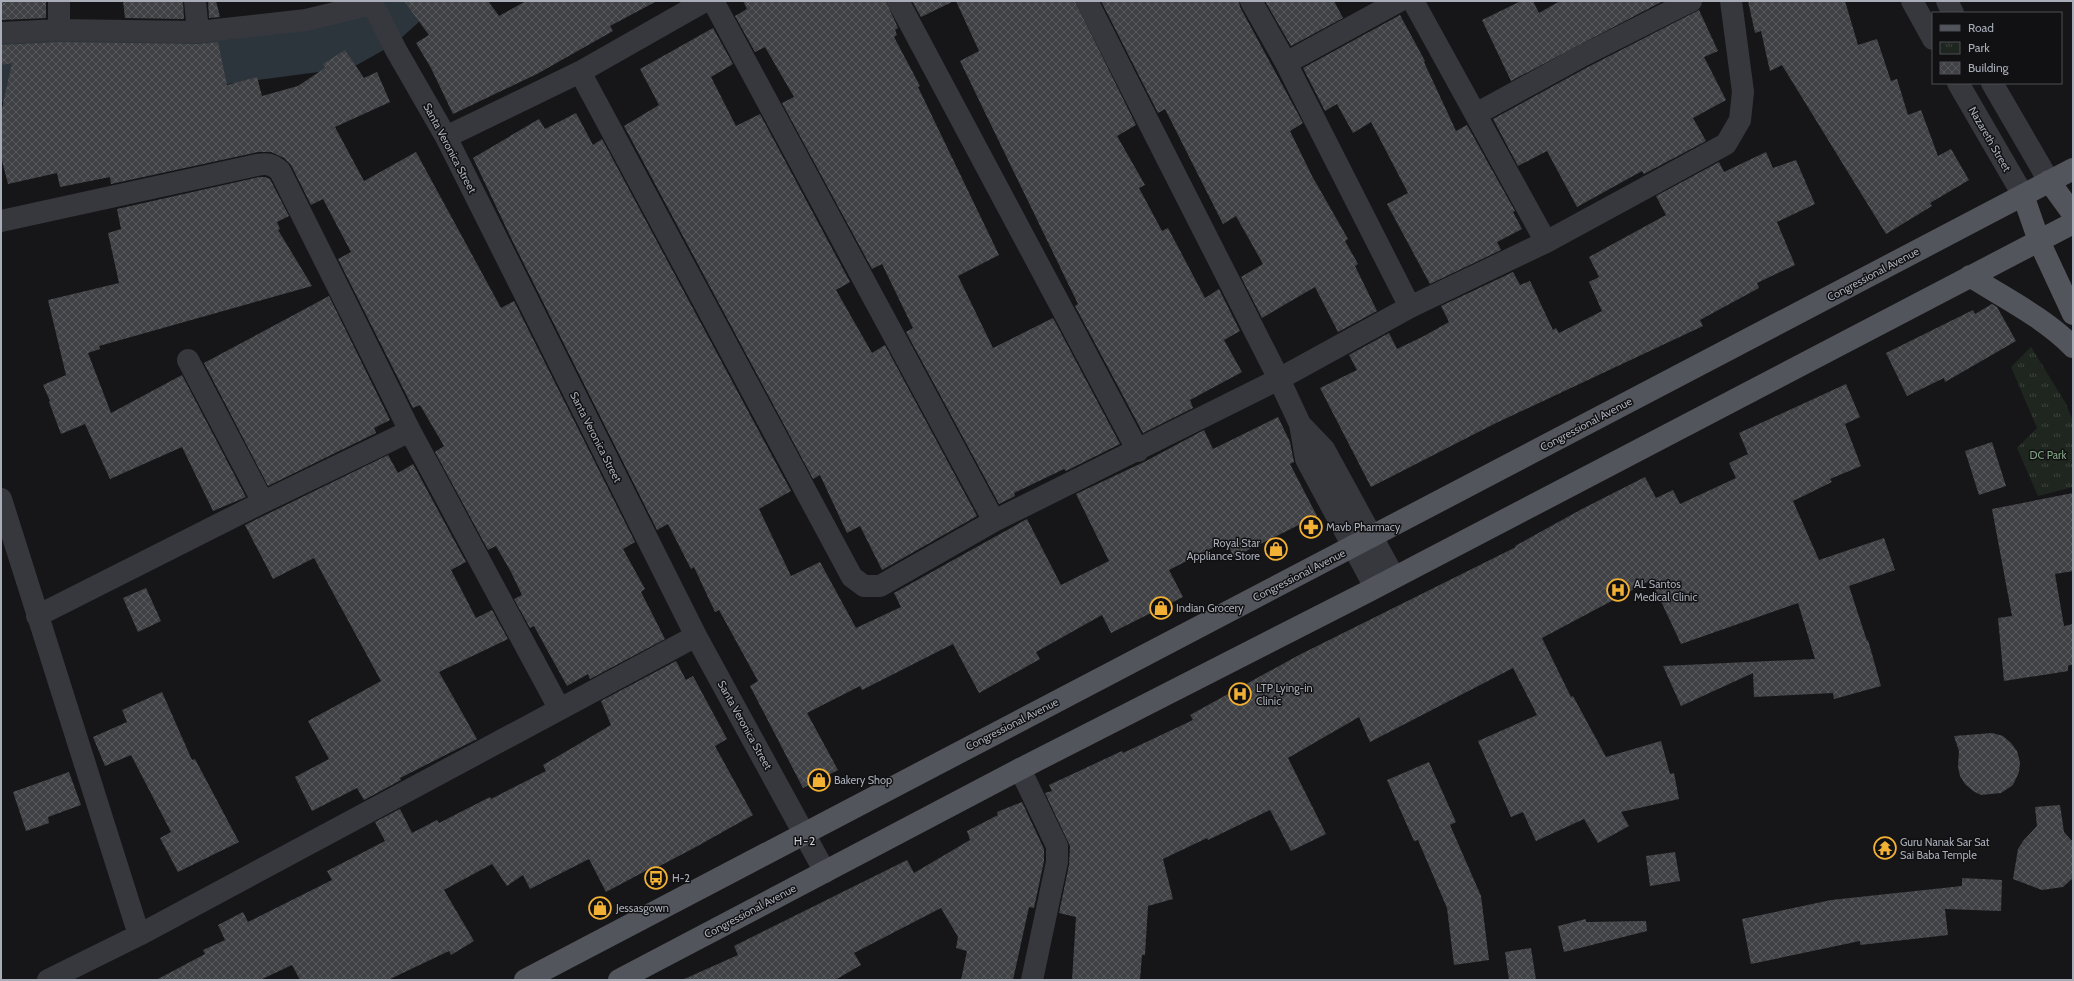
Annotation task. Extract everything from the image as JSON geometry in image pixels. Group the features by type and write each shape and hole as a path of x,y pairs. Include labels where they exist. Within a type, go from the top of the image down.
{"main road":[{"name":"Congressional Avenue","path":"525,980 804,832 1363,542 2073,168"},
{"path":"2049,181 2073,214"},
{"path":"2023,195 2039,241 2073,314"},
{"name":"Congressional Avenue","path":"619,980 1020,769 1385,582 2073,223"},
{"path":"1970,276 2039,320 2063,337 2073,347"}],"street":[{"path":"59,1 59,30"},
{"path":"195,1 198,32"},
{"path":"446,137 580,72 706,1"},
{"path":"713,1 994,521"},
{"path":"898,1 1138,451"},
{"path":"1087,1 1279,379 1300,424 1324,449 1363,542 1385,582"},
{"path":"1251,1 1286,63 1410,307"},
{"path":"1286,63 1399,1"},
{"path":"1413,1 1546,242"},
{"path":"1476,114 1580,57 1691,1"},
{"path":"580,72 852,577 864,586 880,586 994,521 1138,451 1279,379 1410,307 1546,242 1726,144 1740,120 1743,92 1731,1"},
{"path":"1912,1 1932,37"},
{"path":"1947,1 1952,12"},
{"path":"1,33 59,30 198,32 306,20 373,6"},
{"name":"Santa Veronica Street","path":"373,6 396,50 446,137 696,636 825,872"},
{"name":"Nazareth Street","path":"1959,84 2023,195"},
{"path":"1993,84 2049,181"},
{"path":"1,221 265,163 273,165 280,171 410,431 559,708"},
{"path":"188,360 263,502"},
{"path":"37,616 263,502 410,431"},
{"path":"1,499 37,616 140,935"},
{"path":"48,980 140,935 559,708 696,636"},
{"path":"1020,769 1057,846 1057,862 1032,980"}],"green space":[{"name":"DC Park","path":"2031,347 2065,402 2073,421 2073,487 2038,496 2017,448 2037,428 2011,367"}],"building":[{"path":"1,1 46,1 46,18 1,20"},
{"path":"123,1 183,1 184,19 125,18"},
{"path":"208,1 216,1 220,17 209,18"},
{"path":"404,1 488,1 499,16 526,1 657,1 610,26 613,31 537,74 453,114 431,68 416,43 429,35"},
{"path":"743,1 886,1 898,28 895,30 897,35 894,37 920,86 918,87 999,255 958,276 993,348 1053,318 1120,444 1066,471 1064,469 1014,493 1015,496 999,504 906,332 913,328 882,264 872,269 782,103 794,97 765,47 755,52 735,16 747,9"},
{"path":"912,1 954,1 921,17"},
{"path":"956,1 1075,1 1136,125 1117,136 1145,185 1139,188 1162,231 1168,228 1205,298 1219,289 1240,331 1224,340 1242,372 1190,400 1193,408 1143,433 1075,306 1078,304 960,61 979,51"},
{"path":"1101,1 1239,1 1240,7 1303,123 1290,131 1312,176 1348,239 1345,241 1358,264 1355,266 1377,311 1338,332 1315,287 1262,318 1241,277 1263,264 1236,216 1223,224 1165,109 1158,113"},
{"path":"1265,1 1334,1 1343,18 1291,46"},
{"path":"1521,1 1533,1 1539,13 1560,1 1663,1 1511,81 1482,20"},
{"path":"1748,1 1845,1 1858,45 1877,39 1891,81 1897,79 1908,115 1921,110 1938,156 1951,149 1969,180 1930,203 1932,206 1886,234 1782,65 1770,71 1761,31 1755,33"},
{"path":"1699,10 1718,51 1704,57 1726,100 1693,118 1706,141 1644,174 1642,171 1577,207 1547,151 1518,166 1493,119 1586,68"},
{"path":"1400,15 1425,61 1424,62 1456,131 1467,125 1515,211 1513,212 1522,229 1497,242 1501,250 1430,284 1387,204 1408,193 1371,122 1353,133 1337,104 1325,111 1303,68"},
{"path":"713,28 733,64 711,77 736,126 760,114 850,282 836,290 872,353 885,345 977,516 882,570 860,526 847,533 820,475 813,479 624,126 659,105 640,69"},
{"path":"59,42 198,44 218,42 227,85 257,77 262,96 298,86 325,68 323,64 345,50 364,78 377,72 390,102 335,127 364,181 416,152 501,308 514,301 635,542 623,549 645,589 641,592 665,639 590,679 588,674 567,686 534,626 530,628 514,599 522,595 511,572 496,546 488,550 435,452 444,446 420,405 413,408 338,259 351,252 323,199 311,205 291,165 284,158 271,152 258,152 111,184 110,177 60,187 57,173 8,184 1,157 1,113 12,63 1,65 1,45"},
{"path":"576,113 593,145 602,139 791,491 759,509 791,576 820,562 856,628 901,607 894,593 1027,519 1061,585 1109,561 1076,494 1144,462 1204,430 1213,449 1278,417 1290,442 1294,462 1290,464 1317,516 1234,557 1226,541 1169,570 1183,597 1111,633 1102,615 1036,652 1040,659 979,693 953,644 862,690 860,686 807,713 838,770 803,788 750,686 758,681 719,610 715,612 694,567 691,569 668,524 657,530 512,240 473,158 539,119 545,129"},
{"path":"1766,152 1773,168 1796,160 1815,204 1777,222 1795,265 1757,283 1759,288 1700,320 1703,326 1496,423 1371,487 1320,388 1357,370 1349,355 1389,333 1397,349 1424,336 1449,322 1441,306 1513,272 1520,285 1530,281 1553,330 1556,328 1559,333 1602,311 1589,282 1599,277 1589,257 1666,215 1656,196 1719,162 1724,172"},
{"path":"259,177 270,179 289,216 277,222 280,229 278,230 312,286 99,346 100,349 88,353 111,413 182,375 246,497 213,511 182,447 110,479 85,424 61,434 43,385 66,375 48,300 119,283 108,233 121,229 117,209"},
{"path":"329,296 390,420 374,428 376,433 268,486 204,363"},
{"path":"1992,304 1997,307 2016,341 1945,382 1944,378 1907,396 1886,353 1973,310 1975,314"},
{"path":"1846,384 1860,417 1845,424 1861,466 1830,479 1832,482 1793,501 1819,560 1884,538 1895,570 1849,586 1867,641 1868,640 1881,686 1834,699 1833,693 1754,697 1753,673 1681,706 1663,666 1815,659 1798,603 1681,644 1651,580 1542,638 1571,697 1573,696 1606,757 1661,741 1670,774 1674,773 1679,799 1621,812 1629,826 1598,843 1584,819 1536,841 1523,812 1511,817 1478,741 1537,715 1513,668 1370,742 1359,717 1288,758 1326,834 1291,851 1270,810 1208,840 1207,838 1163,859 1173,899 1148,906 1145,955 1142,955 1140,980 1072,980 1076,917 1059,913 1069,865 1070,846 1045,793 1052,791 1049,785 1122,751 1123,753 1193,720 1190,715 1299,655 1516,547 1515,546 1582,509 1645,477 1656,498 1673,490 1680,504 1736,478 1729,463 1748,454 1739,433"},
{"path":"1992,442 2006,486 1979,495 1965,451"},
{"path":"388,455 398,473 413,464 466,562 451,570 476,618 492,610 508,639 439,672 477,739 400,778 401,780 364,800 357,788 312,811 295,777 329,759 308,721 381,681 314,558 273,579 245,525"},
{"path":"2073,493 2073,571 2055,574 2064,626 2073,624 2073,664 2068,666 2068,671 2004,681 1998,618 2012,616 1992,509"},
{"path":"146,588 161,621 138,632 123,598"},
{"path":"676,661 686,680 693,676 727,739 715,746 753,815 654,869 653,867 606,892 589,859 530,889 523,875 507,886 492,864 444,890 474,941 451,955 449,951 388,980 300,980 292,965 260,980 156,980 205,954 203,950 225,940 218,925 243,912 248,922 332,880 327,871 385,841 375,822 400,809 412,833 437,820 439,823 490,797 491,799 546,771 543,765 611,725 601,701"},
{"path":"162,692 192,760 195,759 239,842 178,872 160,838 171,832 131,755 105,766 93,737 127,722 122,710"},
{"path":"1992,733 2003,736 2017,751 2020,762 2019,772 2013,785 2001,793 1981,795 1973,791 1965,784 1960,776 1958,767 1959,751 1954,736"},
{"path":"1429,762 1456,822 1450,825 1481,896 1489,960 1454,965 1447,908 1418,840 1414,841 1387,780"},
{"path":"69,772 81,805 48,817 49,823 26,831 13,792"},
{"path":"1022,802 1044,849 1044,861 1034,908 1029,907 1013,980 961,980 967,951 956,948 958,937 941,908 854,953 861,965 835,980 682,980 738,955 734,946 907,860 914,873 970,840 967,831 998,815 997,812"},
{"path":"2060,805 2064,832 2073,842 2073,878 2063,887 2042,890 2013,879 2018,849 2023,841 2037,826 2035,807"},
{"path":"1675,852 1680,881 1650,886 1646,856"},
{"path":"1962,878 2002,880 2001,911 1945,909 1948,935 1860,945 1860,941 1751,964 1742,919 1831,900 1962,886"},
{"path":"1586,919 1586,922 1646,921 1647,931 1564,952 1558,926"},
{"path":"1531,948 1536,980 1509,980 1505,952"}],"waterway":[{"path":"1,73 138,66 343,39 377,20 398,1"}],"place":[{"name":"Mavb Pharmacy","path":"1311,527"},
{"name":"Royal Star Appliance Store","path":"1276,549"},
{"name":"AL Santos Medical Clinic","path":"1618,590"},
{"name":"Indian Grocery","path":"1161,608"},
{"name":"LTP Lying-in Clinic","path":"1240,694"},
{"name":"Bakery Shop","path":"819,780"},
{"name":"Guru Nanak Sar Sat Sai Baba Temple","path":"1885,848"},
{"name":"H-2","path":"656,878"},
{"name":"Jessasgown","path":"600,908"}],"district":[{"name":"H-2","path":"805,841"}]}
